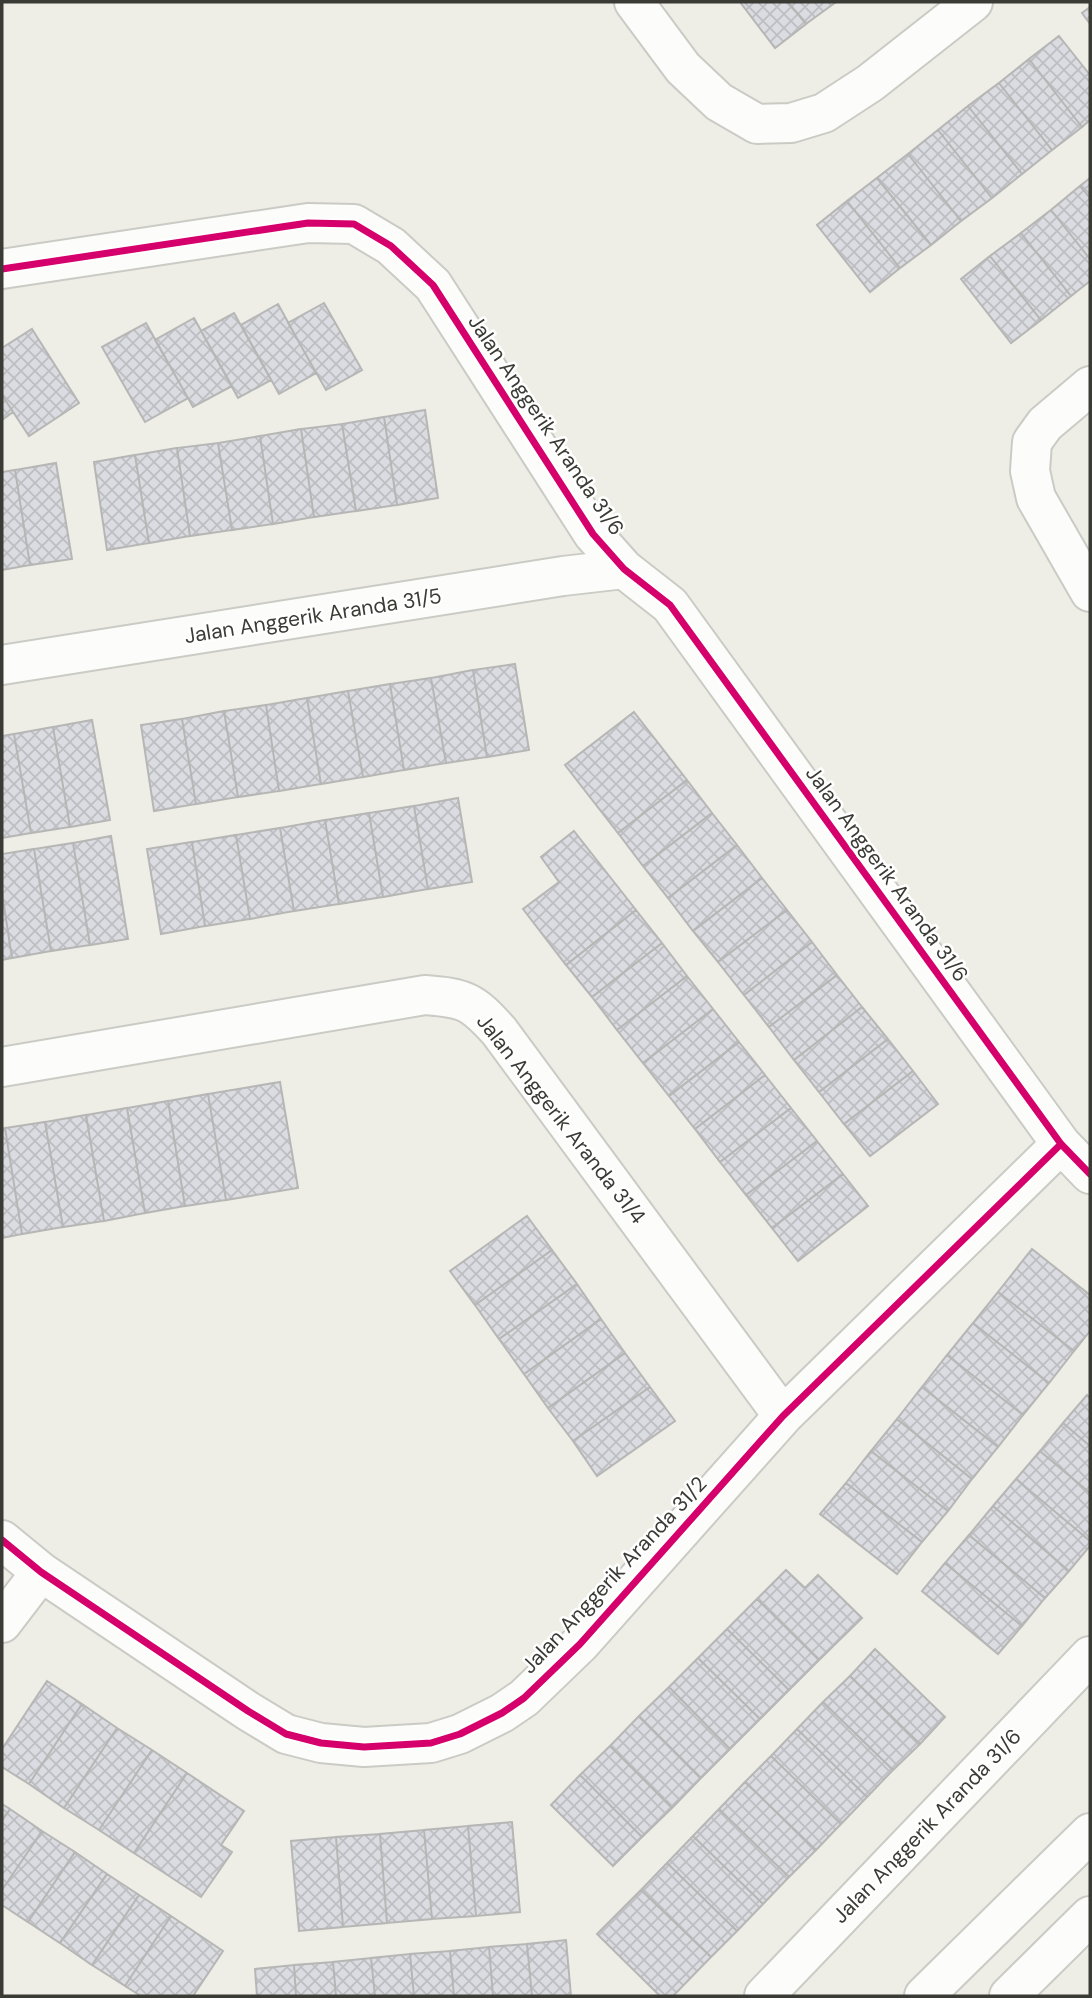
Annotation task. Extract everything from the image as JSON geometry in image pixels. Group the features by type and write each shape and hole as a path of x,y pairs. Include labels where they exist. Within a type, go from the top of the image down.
{"street":[{"path":"635,2 683,68 719,102 757,124 791,123 824,113 870,83 973,2"},
{"name":"Jalan Anggerik Aranda 31/6","path":"2,269 308,223 354,224 391,246 433,285 593,534 624,569 670,605 1060,1144 1090,1174"},
{"path":"1090,386 1045,424 1032,442 1030,471 1036,498 1090,592"},
{"name":"Jalan Anggerik Aranda 31/5","path":"2,665 549,578 624,569"},
{"name":"Jalan Anggerik Aranda 31/4","path":"2,1067 425,995 456,997 481,1012 499,1031 783,1416"},
{"name":"Jalan Anggerik Aranda 31/2","path":"2,1541 41,1572 286,1734 321,1743 363,1747 431,1743 460,1734 479,1726 524,1698 580,1644 783,1416 1060,1144"},
{"path":"2,1623 41,1572"},
{"name":"Jalan Anggerik Aranda 31/6","path":"764,1996 1090,1656"},
{"path":"924,1996 1090,1832"},
{"path":"1009,1996 1090,1916"}],"building":[{"path":"740,2 788,2 806,24 775,48"},
{"path":"788,2 836,2 806,24"},
{"path":"1090,7 1090,24 1082,13"},
{"path":"1059,36 1090,75 1090,120 1082,127 1029,59"},
{"path":"1029,59 1082,127 1052,150 999,83"},
{"path":"999,83 1052,150 1022,174 968,106"},
{"path":"968,106 1022,174 992,198 938,130"},
{"path":"938,130 992,198 961,221 908,154"},
{"path":"908,154 961,221 931,245 877,178"},
{"path":"877,178 931,245 900,268 847,201"},
{"path":"1090,178 1090,198 1080,186"},
{"path":"1080,186 1090,198 1090,259 1051,210"},
{"path":"847,201 900,268 870,292 817,225"},
{"path":"1051,210 1090,259 1090,281 1071,296 1021,233"},
{"path":"1021,233 1071,296 1041,320 990,256"},
{"path":"990,256 1041,320 1011,343 961,279"},
{"path":"324,303 362,370 326,390 288,323"},
{"path":"278,304 316,373 279,394 241,325"},
{"path":"234,313 271,380 238,398 201,331"},
{"path":"194,318 232,386 193,407 155,340"},
{"path":"146,323 188,398 145,422 102,347"},
{"path":"32,329 79,403 29,436 2,395 2,348"},
{"path":"2,395 13,412 2,420"},
{"path":"425,410 438,498 397,505 384,417"},
{"path":"384,417 397,505 356,511 342,424"},
{"path":"342,424 356,511 314,517 301,429"},
{"path":"301,429 314,517 273,524 260,436"},
{"path":"260,436 273,524 232,530 218,443"},
{"path":"218,443 232,530 190,536 177,448"},
{"path":"177,448 190,536 149,543 135,455"},
{"path":"135,455 149,543 107,550 94,462"},
{"path":"56,463 72,559 30,565 15,470"},
{"path":"15,470 30,565 2,570 2,472"},
{"path":"515,664 529,750 487,757 473,670"},
{"path":"473,670 487,757 446,763 431,678"},
{"path":"431,678 446,763 404,770 390,684"},
{"path":"390,684 404,770 363,777 348,691"},
{"path":"348,691 363,777 321,784 307,698"},
{"path":"307,698 321,784 279,791 266,705"},
{"path":"266,705 279,791 238,797 224,711"},
{"path":"224,711 238,797 196,804 182,719"},
{"path":"634,712 687,780 618,833 565,765"},
{"path":"182,719 196,804 154,811 141,725"},
{"path":"92,720 110,820 70,827 53,727"},
{"path":"53,727 70,827 31,833 14,734"},
{"path":"14,734 31,833 2,838 2,736"},
{"path":"687,780 712,813 643,866 618,833"},
{"path":"458,798 472,882 428,889 414,806"},
{"path":"414,806 428,889 383,897 369,813"},
{"path":"369,813 383,897 339,904 325,820"},
{"path":"712,813 737,845 668,898 643,866"},
{"path":"325,820 339,904 294,911 280,828"},
{"path":"280,828 294,911 250,919 236,835"},
{"path":"574,831 636,910 566,965 523,909 559,882 541,857"},
{"path":"236,835 250,919 205,926 192,842"},
{"path":"111,836 128,939 90,945 73,843"},
{"path":"192,842 205,926 161,934 147,849"},
{"path":"73,843 90,945 51,951 34,849"},
{"path":"737,845 762,878 693,931 668,898"},
{"path":"34,849 51,951 12,958 2,893 2,854"},
{"path":"762,878 787,910 718,962 693,931"},
{"path":"2,893 12,958 2,960"},
{"path":"636,910 662,943 592,997 566,965"},
{"path":"787,910 812,942 744,995 718,962"},
{"path":"812,942 837,975 769,1027 744,995"},
{"path":"662,943 687,976 617,1030 592,997"},
{"path":"837,975 862,1007 794,1060 769,1027"},
{"path":"687,976 713,1009 643,1063 617,1030"},
{"path":"862,1007 888,1039 819,1092 794,1060"},
{"path":"713,1009 739,1042 669,1096 643,1063"},
{"path":"888,1039 913,1071 844,1124 819,1092"},
{"path":"739,1042 765,1075 695,1129 669,1096"},
{"path":"913,1071 938,1104 870,1156 844,1124"},
{"path":"765,1075 791,1108 720,1162 695,1129"},
{"path":"280,1082 298,1188 226,1200 208,1094"},
{"path":"208,1094 226,1200 185,1206 168,1101"},
{"path":"168,1101 185,1206 145,1213 127,1108"},
{"path":"127,1108 145,1213 104,1221 86,1115"},
{"path":"791,1108 817,1141 746,1195 720,1162"},
{"path":"86,1115 104,1221 63,1227 45,1122"},
{"path":"45,1122 63,1227 22,1234 5,1128"},
{"path":"5,1128 22,1234 2,1238 2,1129"},
{"path":"817,1141 843,1174 772,1228 746,1195"},
{"path":"843,1174 868,1206 798,1261 772,1228"},
{"path":"527,1216 552,1250 475,1305 450,1271"},
{"path":"1032,1249 1090,1295 1090,1331 1074,1351 998,1292"},
{"path":"552,1250 577,1284 499,1339 475,1305"},
{"path":"577,1284 601,1319 524,1374 499,1339"},
{"path":"998,1292 1074,1351 1049,1383 973,1323"},
{"path":"601,1319 625,1353 548,1408 524,1374"},
{"path":"973,1323 1049,1383 1023,1415 947,1355"},
{"path":"625,1353 650,1387 573,1441 548,1408"},
{"path":"947,1355 1023,1415 998,1447 922,1387"},
{"path":"650,1387 675,1421 597,1476 573,1441"},
{"path":"922,1387 998,1447 972,1479 897,1419"},
{"path":"1087,1395 1090,1398 1090,1446 1063,1423"},
{"path":"897,1419 972,1479 948,1511 871,1451"},
{"path":"1063,1423 1090,1446 1090,1493 1040,1451"},
{"path":"871,1451 948,1511 922,1542 846,1483"},
{"path":"1040,1451 1090,1493 1090,1541 1016,1479"},
{"path":"1016,1479 1090,1541 1090,1546 1069,1571 993,1506"},
{"path":"846,1483 922,1542 897,1574 820,1514"},
{"path":"993,1506 1069,1571 1045,1598 969,1535"},
{"path":"969,1535 1045,1598 1022,1626 945,1563"},
{"path":"945,1563 1022,1626 998,1654 922,1591"},
{"path":"786,1570 805,1588 818,1575 862,1618 819,1660 757,1599"},
{"path":"757,1599 819,1660 789,1690 727,1629"},
{"path":"727,1629 789,1690 760,1719 698,1658"},
{"path":"875,1649 945,1717 920,1744 850,1676"},
{"path":"698,1658 760,1719 730,1749 669,1687"},
{"path":"850,1676 920,1744 893,1770 823,1702"},
{"path":"47,1681 82,1704 29,1784 2,1767 2,1749"},
{"path":"669,1687 730,1749 701,1778 639,1716"},
{"path":"823,1702 893,1770 867,1797 797,1729"},
{"path":"82,1704 117,1728 64,1808 29,1784"},
{"path":"639,1716 701,1778 672,1808 610,1746"},
{"path":"117,1728 152,1750 99,1830 64,1808"},
{"path":"797,1729 867,1797 841,1824 771,1756"},
{"path":"610,1746 672,1808 642,1837 580,1775"},
{"path":"152,1750 187,1773 134,1853 99,1830"},
{"path":"771,1756 841,1824 816,1850 745,1782"},
{"path":"187,1773 244,1811 221,1845 232,1852 201,1897 134,1853"},
{"path":"580,1775 642,1837 613,1866 551,1805"},
{"path":"745,1782 816,1850 789,1877 719,1809"},
{"path":"2,1804 10,1809 2,1821"},
{"path":"10,1809 42,1831 2,1890 2,1821"},
{"path":"719,1809 789,1877 763,1904 693,1836"},
{"path":"512,1822 520,1912 476,1916 468,1826"},
{"path":"468,1826 476,1916 432,1919 424,1830"},
{"path":"424,1830 432,1919 387,1923 380,1834"},
{"path":"42,1831 75,1852 28,1922 2,1905 2,1890"},
{"path":"380,1834 387,1923 343,1927 336,1837"},
{"path":"693,1836 763,1904 737,1931 667,1863"},
{"path":"336,1837 343,1927 299,1931 291,1841"},
{"path":"75,1852 107,1874 60,1943 28,1922"},
{"path":"667,1863 737,1931 711,1957 641,1890"},
{"path":"107,1874 139,1895 92,1965 60,1943"},
{"path":"641,1890 711,1957 673,1996 660,1996 597,1934"},
{"path":"139,1895 171,1916 125,1986 92,1965"},
{"path":"171,1916 223,1951 193,1996 141,1996 125,1986"},
{"path":"566,1940 571,1996 532,1996 527,1944"},
{"path":"527,1944 532,1996 493,1996 489,1947"},
{"path":"489,1947 493,1996 454,1996 450,1951"},
{"path":"450,1951 454,1996 414,1996 410,1954"},
{"path":"410,1954 414,1996 375,1996 371,1958"},
{"path":"371,1958 375,1996 336,1996 333,1962"},
{"path":"333,1962 336,1996 296,1996 294,1965"},
{"path":"294,1965 296,1996 257,1996 255,1969"}],"cycle path":[{"path":"2,269 308,223 354,224 391,246 433,285 593,534 624,569 670,605 1061,1144 1090,1174"},
{"path":"2,1540 41,1572 286,1734 321,1743 364,1747 431,1743 460,1734 502,1713 524,1698 580,1644 783,1416 1061,1144"}]}
